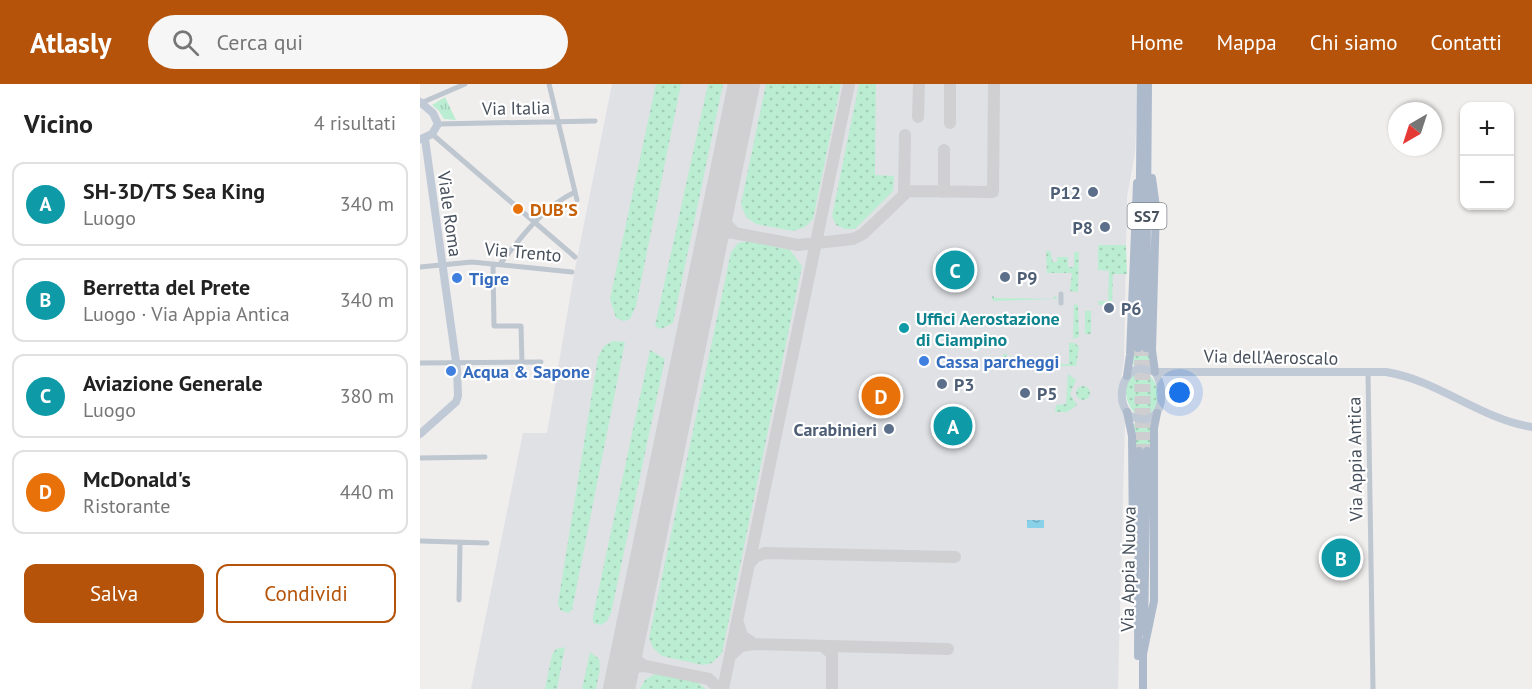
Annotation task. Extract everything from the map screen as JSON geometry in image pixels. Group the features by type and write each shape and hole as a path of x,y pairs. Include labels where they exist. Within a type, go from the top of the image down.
{"main road":[{"name":"SS7","path":"1141,84 1145,162"},
{"name":"SS7","path":"1142,348 1148,84"},
{"path":"1145,162 1156,203 1152,350 1155,372"},
{"path":"1126,375 1130,355 1135,201 1145,162"},
{"path":"1127,412 1132,436 1134,613 1141,651"},
{"path":"1141,651 1154,601 1154,428 1157,413"},
{"name":"Via Appia Nuova","path":"1143,451 1141,651 1143,689"},
{"name":"Via Appia Nuova","path":"1138,689 1141,651"}],"street":[{"path":"465,84 420,103 434,115 438,123 426,137 535,222 575,257"},
{"path":"549,84 577,200"},
{"name":"Via Italia","path":"438,123 595,121"},
{"name":"Viale Roma","path":"420,434 458,400 456,364 426,137"},
{"path":"522,363 521,326 494,326 496,264 556,201 575,192"},
{"name":"Via Trento","path":"420,267 472,262 572,272"},
{"path":"1061,294 1061,303"},
{"path":"420,363 541,362"},
{"path":"1161,386 1155,372 1140,368 1126,375 1122,394 1127,412 1141,419 1157,413 1161,401 1161,386 1165,376 1173,371"},
{"name":"Via dell'Aeroscalo","path":"1155,372 1386,372 1408,377 1503,418 1532,427"},
{"name":"Via Appia Antica","path":"1368,373 1373,689"},
{"path":"421,458 485,457"},
{"path":"420,541 487,543"},
{"path":"459,600 460,542"}],"shaded area":[{"path":"612,84 1138,84 1135,153 1127,197 1124,361 1119,391 1125,419 1118,689 471,689 523,433 547,433 574,274"}],"green space":[{"path":"656,84 681,84 636,306 630,319 624,321 616,318 610,299"},
{"path":"708,84 723,84 673,323 661,329 655,326"},
{"path":"766,84 841,84 813,219 805,227 793,231 756,224 746,217 741,204"},
{"path":"859,84 876,84 875,175 894,176 893,191 855,229 845,229 836,225 832,216"},
{"path":"445,97 456,120 444,119 432,105"},
{"path":"750,241 790,250 802,266 722,653 712,663 703,665 662,656 653,648 649,638 731,252 738,243"},
{"path":"1098,245 1126,245 1127,274 1113,274 1112,306 1099,305 1098,301 1108,301 1109,271 1098,270"},
{"path":"1046,251 1050,251 1053,262 1057,262 1057,257 1068,257 1068,267 1074,267 1074,252 1079,252 1078,292 1070,291 1072,273 1047,273"},
{"path":"994,295 994,298 1053,299 1055,296 1058,299 993,301"},
{"path":"1074,304 1078,305 1079,337 1073,339"},
{"path":"1085,311 1091,311 1091,334 1085,334"},
{"path":"613,341 625,342 572,610 568,613 560,610 558,603 598,357 604,346"},
{"path":"1069,343 1075,343 1079,347 1076,366 1003,366 1003,354 1007,354 1007,364 1069,364"},
{"path":"650,350 665,359 611,613 607,621 601,625 593,623 593,616"},
{"path":"1134,350 1149,350 1150,365 1133,365"},
{"path":"1144,372 1155,383 1158,399 1154,409 1147,416 1139,416 1128,402 1127,382 1133,375"},
{"path":"1068,374 1076,380 1070,394 1077,405 1067,412 1055,412 1056,405 1066,404"},
{"path":"1083,386 1088,388 1090,393 1088,398 1083,400 1078,398 1076,393 1078,388"},
{"path":"1151,423 1150,450 1135,451 1133,424"},
{"path":"565,647 557,689 545,689 552,655 556,649"},
{"path":"590,652 599,659 600,669 596,689 582,689"},
{"path":"655,674 697,682 706,689 640,689 645,680"}],"water":[{"path":"1027,520 1044,520 1044,528 1027,528"}],"taxiway":[{"path":"723,689 849,84"},
{"path":"918,117 919,84"},
{"path":"950,84 950,123"},
{"path":"710,250 719,236 729,232 798,245 853,239 863,234 908,191 993,192 994,84"},
{"path":"904,193 905,135"},
{"path":"944,150 944,192"},
{"path":"720,203 720,218 734,232"},
{"path":"750,563 755,557 765,553 955,557"},
{"path":"731,655 741,646 754,644 742,636 738,623"},
{"path":"629,642 634,659 645,666"},
{"path":"754,644 948,649"},
{"path":"823,646 832,654 832,689"},
{"path":"621,677 634,667 645,666 709,679 719,689"}],"runway":[{"path":"619,689 744,84"}],"tunnel":[{"path":"1138,348 1139,451"},
{"path":"1146,348 1147,451"}],"place":[{"name":"P12","path":"1093,192"},
{"name":"DUB'S","path":"518,209"},
{"name":"P8","path":"1105,227"},
{"name":"Aviazione Generale","path":"955,270"},
{"name":"P9","path":"1005,277"},
{"name":"Tigre","path":"457,278"},
{"name":"P6","path":"1109,308"},
{"name":"Uffici Aerostazione di Ciampino","path":"904,328"},
{"name":"Cassa parcheggi","path":"924,361"},
{"name":"Acqua & Sapone","path":"451,371"},
{"name":"P3","path":"942,384"},
{"name":"P5","path":"1025,393"},
{"name":"McDonald's","path":"881,396"},
{"name":"SH-3D/TS Sea King","path":"953,426"},
{"name":"Carabinieri","path":"889,429"},
{"name":"Berretta del Prete","path":"1341,558"}]}
